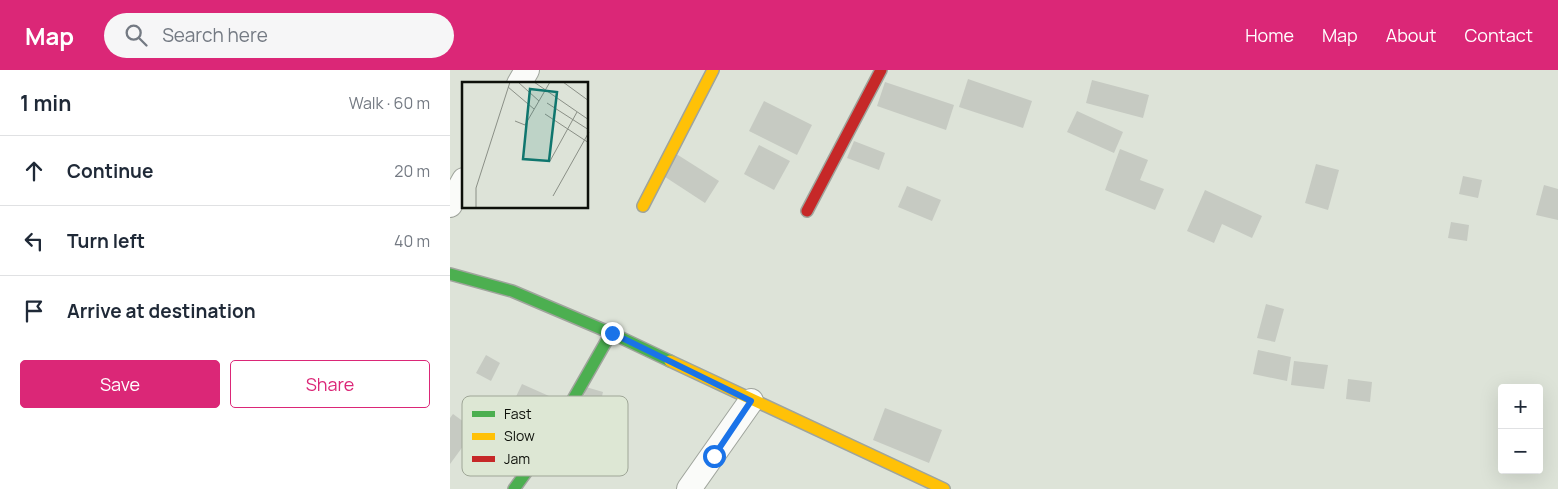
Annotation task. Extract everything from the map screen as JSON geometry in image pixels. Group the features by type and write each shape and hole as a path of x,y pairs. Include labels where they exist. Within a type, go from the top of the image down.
{"street":[{"path":"520,82 526,70"},
{"path":"643,206 713,70"},
{"path":"807,211 881,70"},
{"path":"450,205 462,184"},
{"path":"450,274 512,291 612,333 751,401 944,489"},
{"path":"575,396 612,333"},
{"path":"689,489 751,401"},
{"path":"514,489 523,476"}],"building":[{"path":"968,79 1032,101 1023,128 959,107"},
{"path":"1092,80 1149,95 1143,118 1086,103"},
{"path":"885,82 954,105 946,130 877,106"},
{"path":"764,101 812,125 797,155 749,131"},
{"path":"1077,111 1123,132 1114,153 1067,132"},
{"path":"854,141 885,153 879,170 847,158"},
{"path":"759,145 790,161 774,190 744,174"},
{"path":"1120,149 1148,160 1140,180 1164,189 1155,210 1105,190"},
{"path":"670,150 719,181 705,203 656,171"},
{"path":"1316,164 1339,170 1328,210 1305,203"},
{"path":"1463,176 1482,180 1478,198 1459,194"},
{"path":"1544,185 1558,189 1558,220 1536,215"},
{"path":"907,186 941,200 932,221 898,207"},
{"path":"1205,190 1262,216 1252,238 1222,224 1214,243 1187,231"},
{"path":"1451,222 1469,225 1467,241 1448,238"},
{"path":"1266,304 1284,309 1275,342 1257,338"},
{"path":"1258,350 1291,357 1287,381 1253,374"},
{"path":"486,355 500,363 491,381 476,373"},
{"path":"1294,361 1328,365 1324,389 1291,385"},
{"path":"1348,379 1372,382 1370,402 1346,399"},
{"path":"522,384 549,396 516,396"},
{"path":"586,387 603,392 602,396 584,396"},
{"path":"885,408 942,430 929,463 873,440"},
{"path":"453,414 462,421 462,448 450,464 450,418"}],"traffic: fast":[{"path":"450,274 512,291 611,333 670,361"},
{"path":"575,396 611,333"},
{"path":"514,489 523,476"}],"traffic: slow":[{"path":"643,206 713,70"},
{"path":"670,361 944,489"}],"traffic: jam":[{"path":"807,211 881,70"}],"route":[{"path":"612,333 751,401 714,456"}]}
